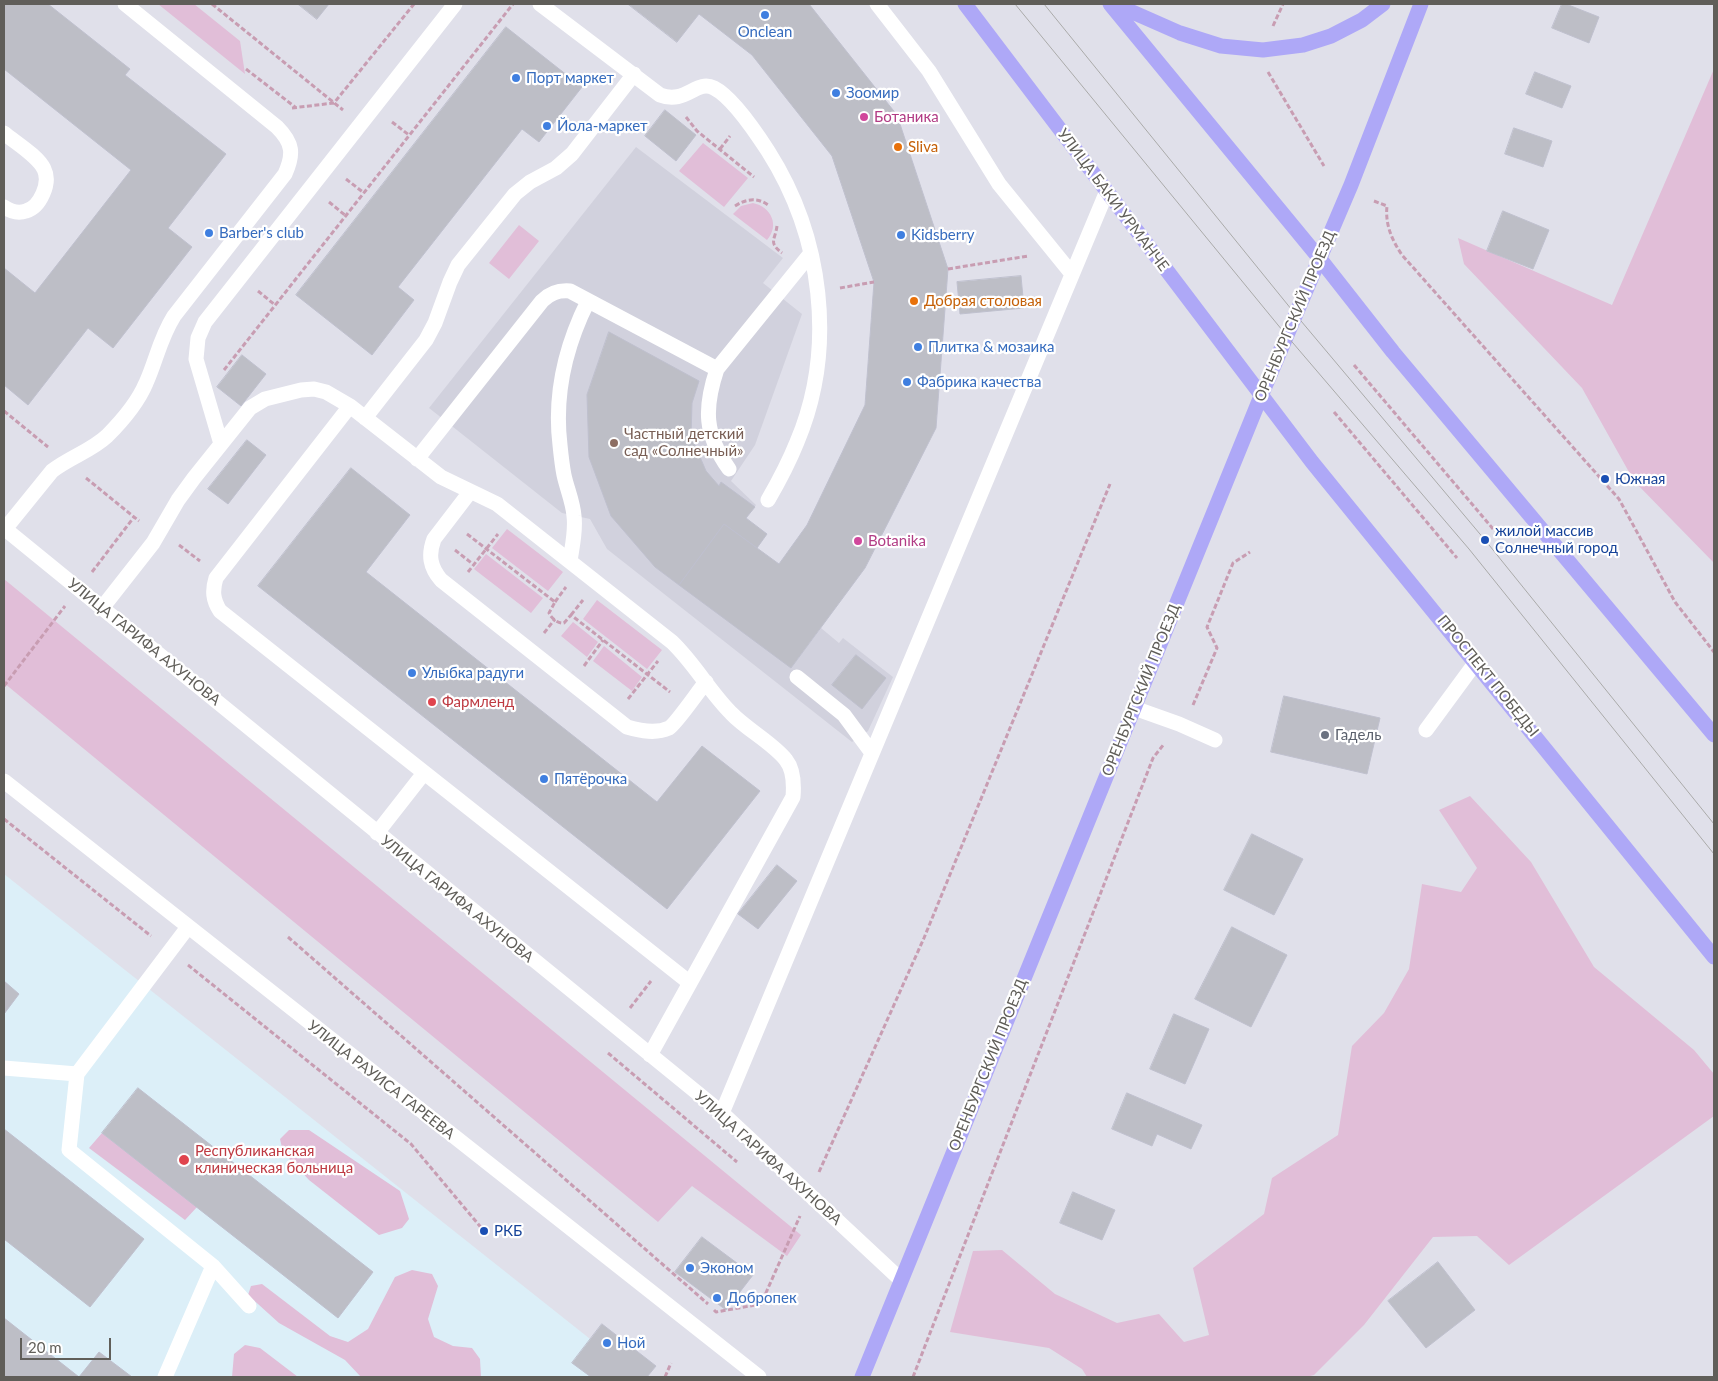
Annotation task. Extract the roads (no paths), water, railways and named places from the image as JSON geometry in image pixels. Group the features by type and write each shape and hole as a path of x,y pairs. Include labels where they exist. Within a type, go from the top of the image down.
{"main road":[{"name":"УЛИЦА БАКИ УРМАНЧЕ","path":"965,4 1261,396"},
{"path":"1110,4 1320,259 1392,352 1714,735"},
{"path":"1114,4 1180,33 1221,46 1263,50 1303,45 1331,36 1362,20 1383,4"},
{"name":"ОРЕНБУРГСКИЙ ПРОЕЗД","path":"862,1377 1261,396 1351,185 1421,4"},
{"name":"ПРОСПЕКТ ПОБЕДЫ","path":"1261,396 1312,462 1714,957"}],"street":[{"path":"4,529 52,470 86,452 102,440 133,405 145,385 162,336 174,316 285,174 290,163 292,152 285,135 125,4"},
{"path":"221,444 196,358 198,338 205,322 455,4"},
{"path":"540,4 660,95 676,98 695,89 714,88 726,98 756,133 783,175 799,212 812,253 818,292 820,324 817,359 810,400 798,440 784,472 768,500"},
{"path":"877,4 929,71 999,184 1072,274"},
{"path":"365,418 426,340 458,265 515,194 530,182 556,168 572,154 634,74"},
{"path":"4,133 39,161 45,171 47,181 44,193 32,208 19,212 4,207"},
{"path":"722,1113 1107,191"},
{"path":"729,469 720,456 712,438 708,417 710,392 716,369 812,253"},
{"path":"417,459 548,295 556,292 570,291 716,369"},
{"path":"570,561 574,536 574,516 559,443 558,412 568,350 578,320 588,301"},
{"path":"102,608 159,533 178,500 244,414 254,405 265,399 301,390 314,389 326,392 350,406 441,477 497,504 672,642 736,718 786,759 791,770 794,787 793,797 650,1055"},
{"path":"350,406 218,575 213,586 214,602 220,611 690,983"},
{"path":"470,492 434,539 430,548 432,567 436,574 454,590 627,727 648,732 671,727 706,682"},
{"name":"УЛИЦА ГАРИФА АХУНОВА","path":"4,529 722,1113 901,1280"},
{"path":"1426,730 1476,662"},
{"path":"797,678 844,715 872,753"},
{"path":"1134,708 1179,724 1215,740"},
{"path":"377,833 424,773"},
{"name":"УЛИЦА РАУИСА ГАРЕЕВА","path":"4,781 759,1377"},
{"path":"188,926 77,1074 69,1150 213,1266 249,1306"},
{"path":"4,1068 77,1074"},
{"path":"165,1377 213,1266"}],"tram line":[{"path":"1015,4 1287,336 1469,549 1714,854"},
{"path":"1044,4 1296,315 1485,540 1714,824"}],"place":[{"name":"Onclean","path":"765,15"},
{"name":"Порт маркет","path":"516,78"},
{"name":"Зоомир","path":"836,93"},
{"name":"Ботаника","path":"864,117"},
{"name":"Йола-маркет","path":"547,126"},
{"name":"Sliva","path":"898,147"},
{"name":"Barber's club","path":"209,233"},
{"name":"Kidsberry","path":"901,235"},
{"name":"Добрая столовая","path":"914,301"},
{"name":"Плитка & мозаика","path":"918,347"},
{"name":"Фабрика качества","path":"907,382"},
{"name":"Частный детский сад «Солнечный»","path":"614,443"},
{"name":"Южная","path":"1605,479"},
{"name":"жилой массив Солнечный город","path":"1485,540"},
{"name":"Botanika","path":"858,541"},
{"name":"Улыбка радуги","path":"412,673"},
{"name":"Фармленд","path":"432,702"},
{"name":"Гадель","path":"1325,735"},
{"name":"Пятёрочка","path":"544,779"},
{"name":"Республиканская клиническая больница","path":"184,1160"},
{"name":"РКБ","path":"484,1231"},
{"name":"Эконом","path":"690,1268"},
{"name":"Добропек","path":"717,1298"},
{"name":"Ной","path":"607,1343"}]}
